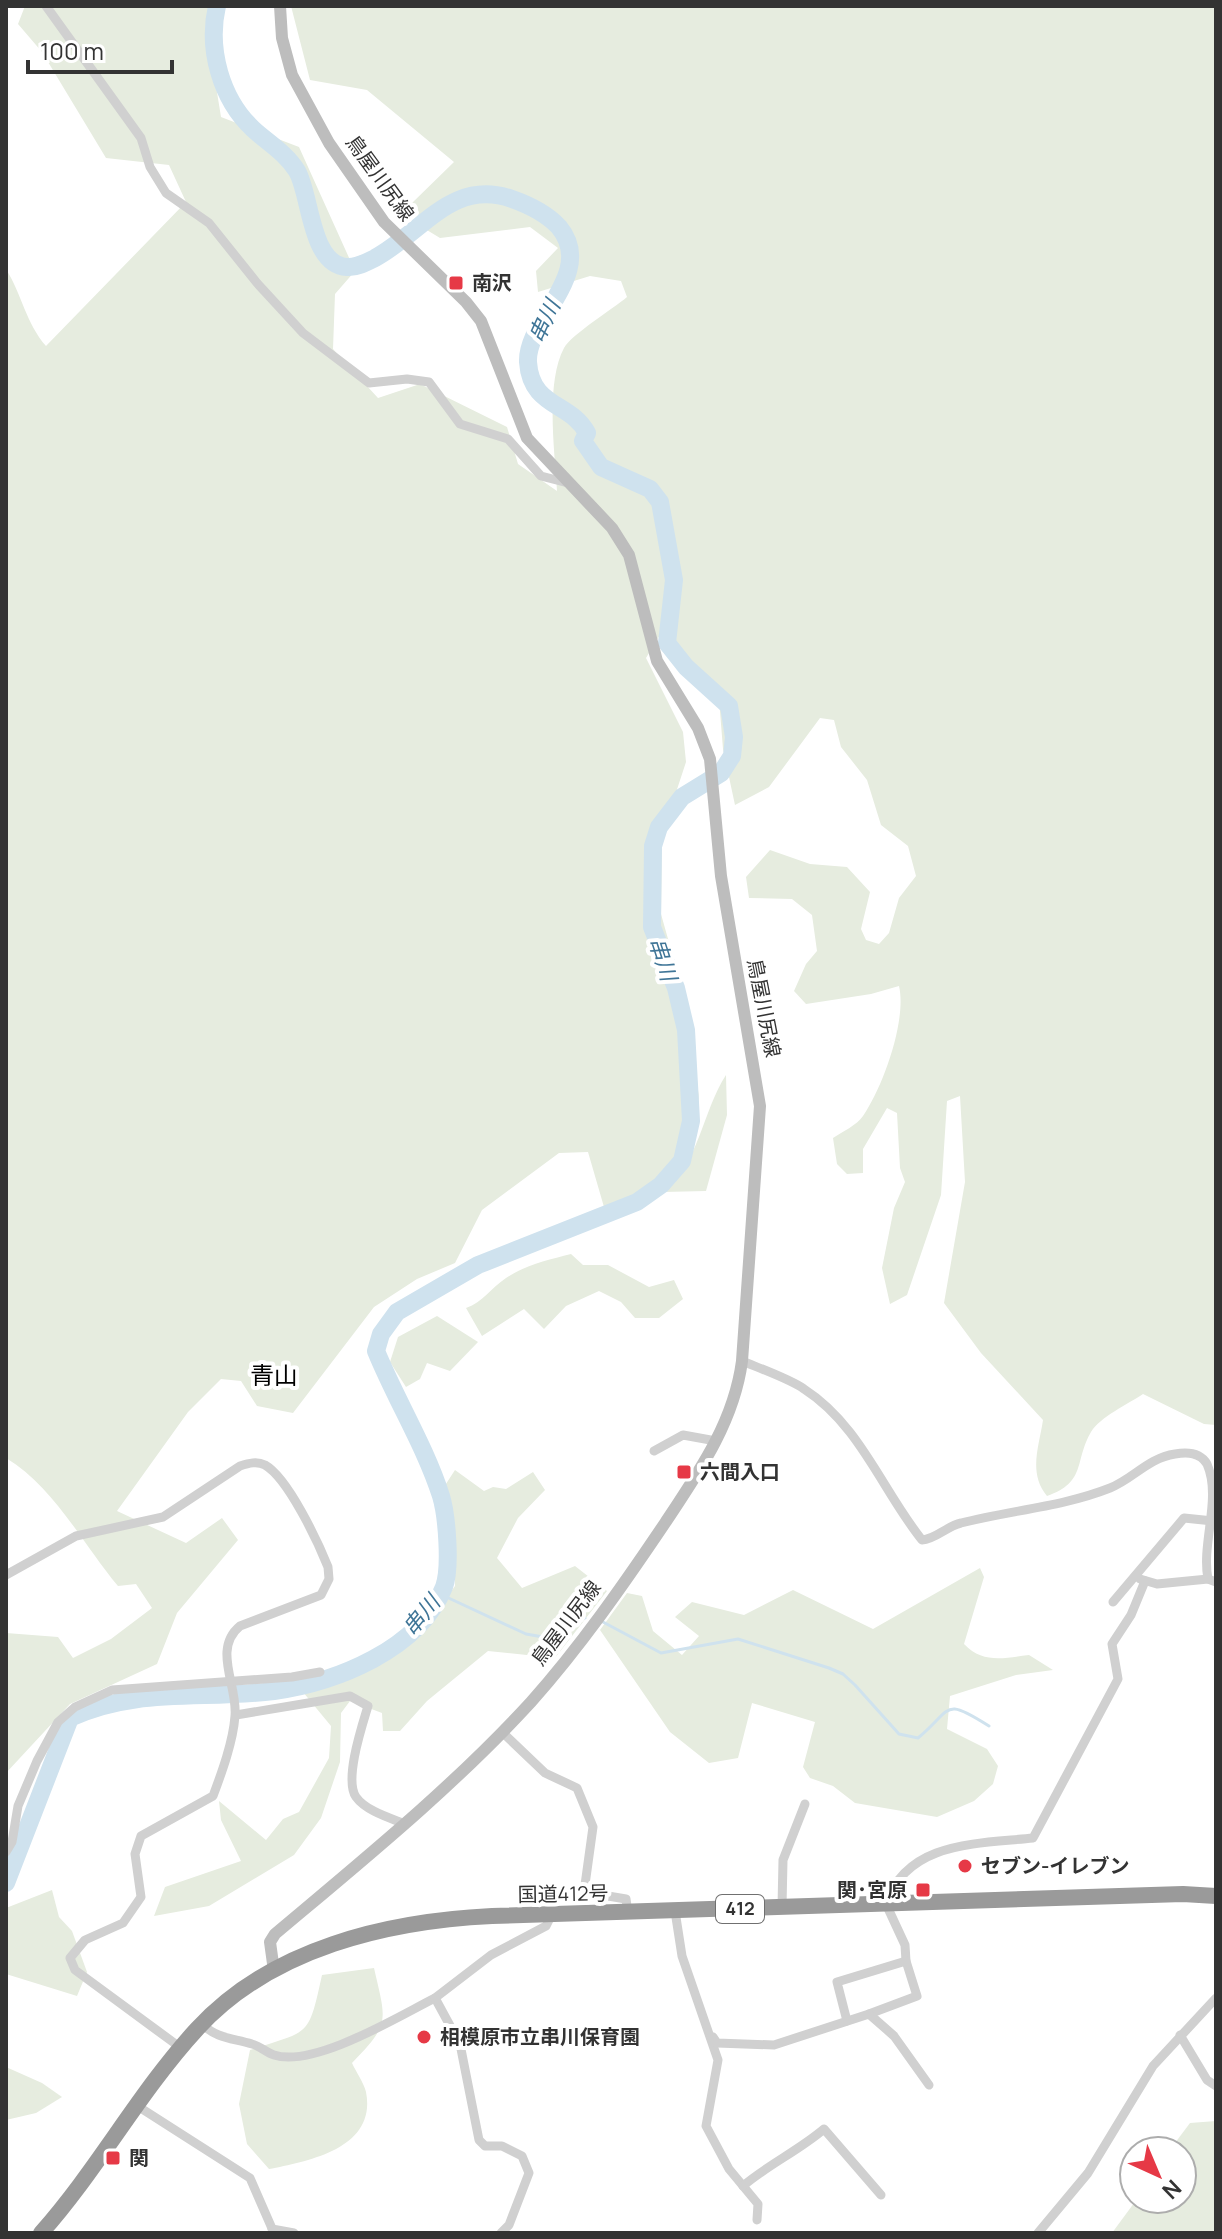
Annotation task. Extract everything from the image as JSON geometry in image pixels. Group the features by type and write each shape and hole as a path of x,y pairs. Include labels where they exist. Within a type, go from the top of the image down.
{"highway":[{"name":"国道412号","path":"41,2233 202,2024 230,2000 274,1971 347,1939 399,1924 552,1914 1183,1894 1216,1896"}],"main road":[{"name":"鳥屋川尻線","path":"274,1971 270,1942 275,1934 405,1824 502,1732 575,1648 641,1558 716,1441 738,1391 742,1361 760,1106 726,912 710,759 698,728 657,661 629,555 612,528 527,438 481,321 466,302 395,234 309,110 292,75 282,38 280,6"}],"street":[{"path":"46,6 141,138 158,182 209,223 257,283 303,333 369,383 407,379 429,382 460,424 508,439 541,476 568,483"},
{"path":"742,1361 802,1387 820,1401 854,1436 901,1513 922,1540 957,1524 1059,1505 1112,1488 1159,1458 1191,1452 1209,1466 1215,1504 1205,1563 1212,1581 1157,1584 1140,1578"},
{"path":"654,1451 683,1435 716,1441"},
{"path":"6,1575 76,1536 163,1517 240,1466 251,1463 268,1467 297,1504 324,1559 329,1579 326,1588 314,1599 240,1626 230,1635 226,1647 235,1711 213,1796 141,1836 135,1854 141,1897 123,1923 85,1940 70,1958 75,1970 181,2048"},
{"path":"1113,1602 1140,1578 1184,1518 1213,1521"},
{"path":"708,2031 717,2043 774,2045 917,1996 906,1961 905,1945 886,1904 892,1887 916,1862 942,1848 1033,1838 1118,1679 1112,1644 1131,1615 1140,1578"},
{"path":"6,1852 12,1842 18,1806 37,1761 58,1722 75,1707 112,1690 181,1682 231,1684 320,1672"},
{"path":"235,1711 350,1696 360,1699 368,1706 358,1739 353,1789 357,1799 405,1824"},
{"path":"502,1732 545,1773 577,1788 593,1827 584,1892 626,1899 628,1913"},
{"path":"782,1907 783,1860 805,1804"},
{"path":"675,1911 682,1956 718,2060 706,2126 712,2142 758,2204 757,2220"},
{"path":"202,2024 211,2033 254,2044 275,2056 303,2055 324,2050 435,1998 491,1955 546,1926 552,1914"},
{"path":"847,2021 837,1982 906,1961"},
{"path":"435,1998 460,2044 479,2140 485,2146 502,2146 522,2156 529,2173 509,2225 501,2233"},
{"path":"1038,2233 1088,2173 1153,2066 1216,1998"},
{"path":"869,2014 894,2036 929,2085"},
{"path":"1180,2035 1207,2080 1216,2086"},
{"path":"139,2107 250,2178 273,2231 294,2233"},
{"path":"743,2186 768,2165 799,2150 824,2129 881,2195"}],"shaded area":[{"path":"25,6 209,6 210,49 221,117 299,147 355,271 335,294 333,349 378,398 420,384 507,427 518,464 557,491 553,399 558,363 568,342 627,297 621,281 590,276 538,292 536,271 558,248 530,227 440,238 417,224 412,203 454,162 367,90 310,80 291,6 1216,6 1216,1425 1204,1424 1143,1394 1095,1426 1074,1477 1060,1490 1047,1496 1036,1469 1043,1420 981,1353 944,1303 965,1182 960,1096 947,1101 941,1195 907,1295 890,1304 882,1268 894,1208 905,1182 900,1168 897,1113 887,1108 863,1149 863,1173 847,1174 837,1164 833,1138 860,1119 878,1088 892,1053 900,1017 899,986 871,994 806,1004 794,991 806,964 817,951 812,915 792,899 749,898 746,877 770,850 810,864 847,867 870,892 861,929 866,940 879,944 889,933 899,898 916,876 908,846 881,825 867,780 841,747 834,720 820,718 769,787 735,805 723,749 719,699 661,633 646,658 683,732 686,762 662,835 661,914 684,996 698,1093 696,1119 684,1147 661,1178 634,1195 604,1207 588,1152 559,1153 482,1210 455,1263 417,1279 374,1307 293,1413 257,1406 241,1381 221,1379 188,1412 117,1511 186,1543 222,1518 238,1540 177,1613 157,1664 70,1704 6,1773 6,1633 58,1637 73,1658 111,1639 152,1608 136,1584 118,1586 39,1484 6,1458 6,269 46,346 186,202 169,165 106,158 42,52 18,24"},
{"path":"726,1075 727,1115 706,1191 663,1192 685,1167"},
{"path":"571,1254 583,1265 608,1265 649,1287 674,1280 683,1299 659,1318 635,1318 621,1302 599,1291 566,1306 544,1329 524,1309 482,1336 466,1308 513,1273"},
{"path":"437,1316 478,1342 450,1371 427,1363 420,1379 406,1387 390,1362 398,1337"},
{"path":"455,1470 484,1491 493,1487 506,1489 533,1472 545,1490 518,1518 497,1558 522,1588 575,1566 607,1591 555,1658 488,1651 427,1701 400,1731 383,1731 382,1713 350,1701 341,1713 340,1762 321,1818 294,1855 209,1906 154,1916 165,1887 241,1861 221,1820 219,1801 266,1840 283,1819 299,1812 329,1758 331,1726 298,1686 372,1668 428,1624 455,1586 454,1518 442,1490"},
{"path":"980,1568 984,1577 964,1644 986,1657 1029,1655 1053,1670 1016,1675 950,1696 947,1729 987,1749 998,1766 993,1784 974,1801 937,1817 855,1803 833,1786 810,1778 803,1767 815,1722 752,1703 738,1758 709,1763 670,1732 600,1630 627,1593 642,1596 653,1631 682,1655 699,1636 675,1617 692,1602 744,1615 793,1590 873,1629"},
{"path":"52,1890 59,1917 72,1931 87,1972 77,1996 6,1974 6,1908"},
{"path":"374,1968 382,2020 374,2039 352,2063 366,2092 367,2111 361,2127 351,2139 320,2156 269,2169 247,2144 239,2104 250,2050 285,2039 303,2029 313,2011 322,1975"},
{"path":"6,2067 42,2083 62,2097 36,2113 6,2120"},
{"path":"1216,2121 1216,2233 1112,2233 1125,2215 1198,2215 1198,2135 1181,2135 1190,2123"}],"waterway":[{"name":"串川","path":"6,1883 70,1718 95,1708 145,1698 298,1687 348,1671 373,1659 416,1629 444,1587 448,1555 445,1516 427,1459 376,1351 381,1334 397,1312 478,1265 637,1202 661,1185 682,1161 691,1121 686,1030 676,988 652,927 653,846 659,827 682,797 721,773 732,756 734,737 729,706 686,667 667,643 674,580 660,502 650,489 601,467 583,441 587,433 580,423 544,397 531,377 528,362 530,346 565,279 570,262 568,244 559,227 549,218 512,199 491,194 455,202 392,247 358,266 347,267 335,263 319,242 297,171 242,117 225,88 214,39 217,6"},
{"path":"440,1594 526,1634 543,1637 585,1618"},
{"path":"603,1622 661,1653 738,1639 829,1668 843,1674 855,1685 899,1734 918,1738 943,1714 955,1709 989,1726"}],"place":[{"name":"南沢","path":"456,283"},
{"name":"六間入口","path":"684,1472"},
{"name":"セブン-イレブン","path":"965,1866"},
{"name":"関･宮原","path":"923,1890"},
{"name":"相模原市立串川保育園","path":"424,2037"},
{"name":"関","path":"113,2158"}],"district":[{"name":"青山","path":"274,1376"}]}
